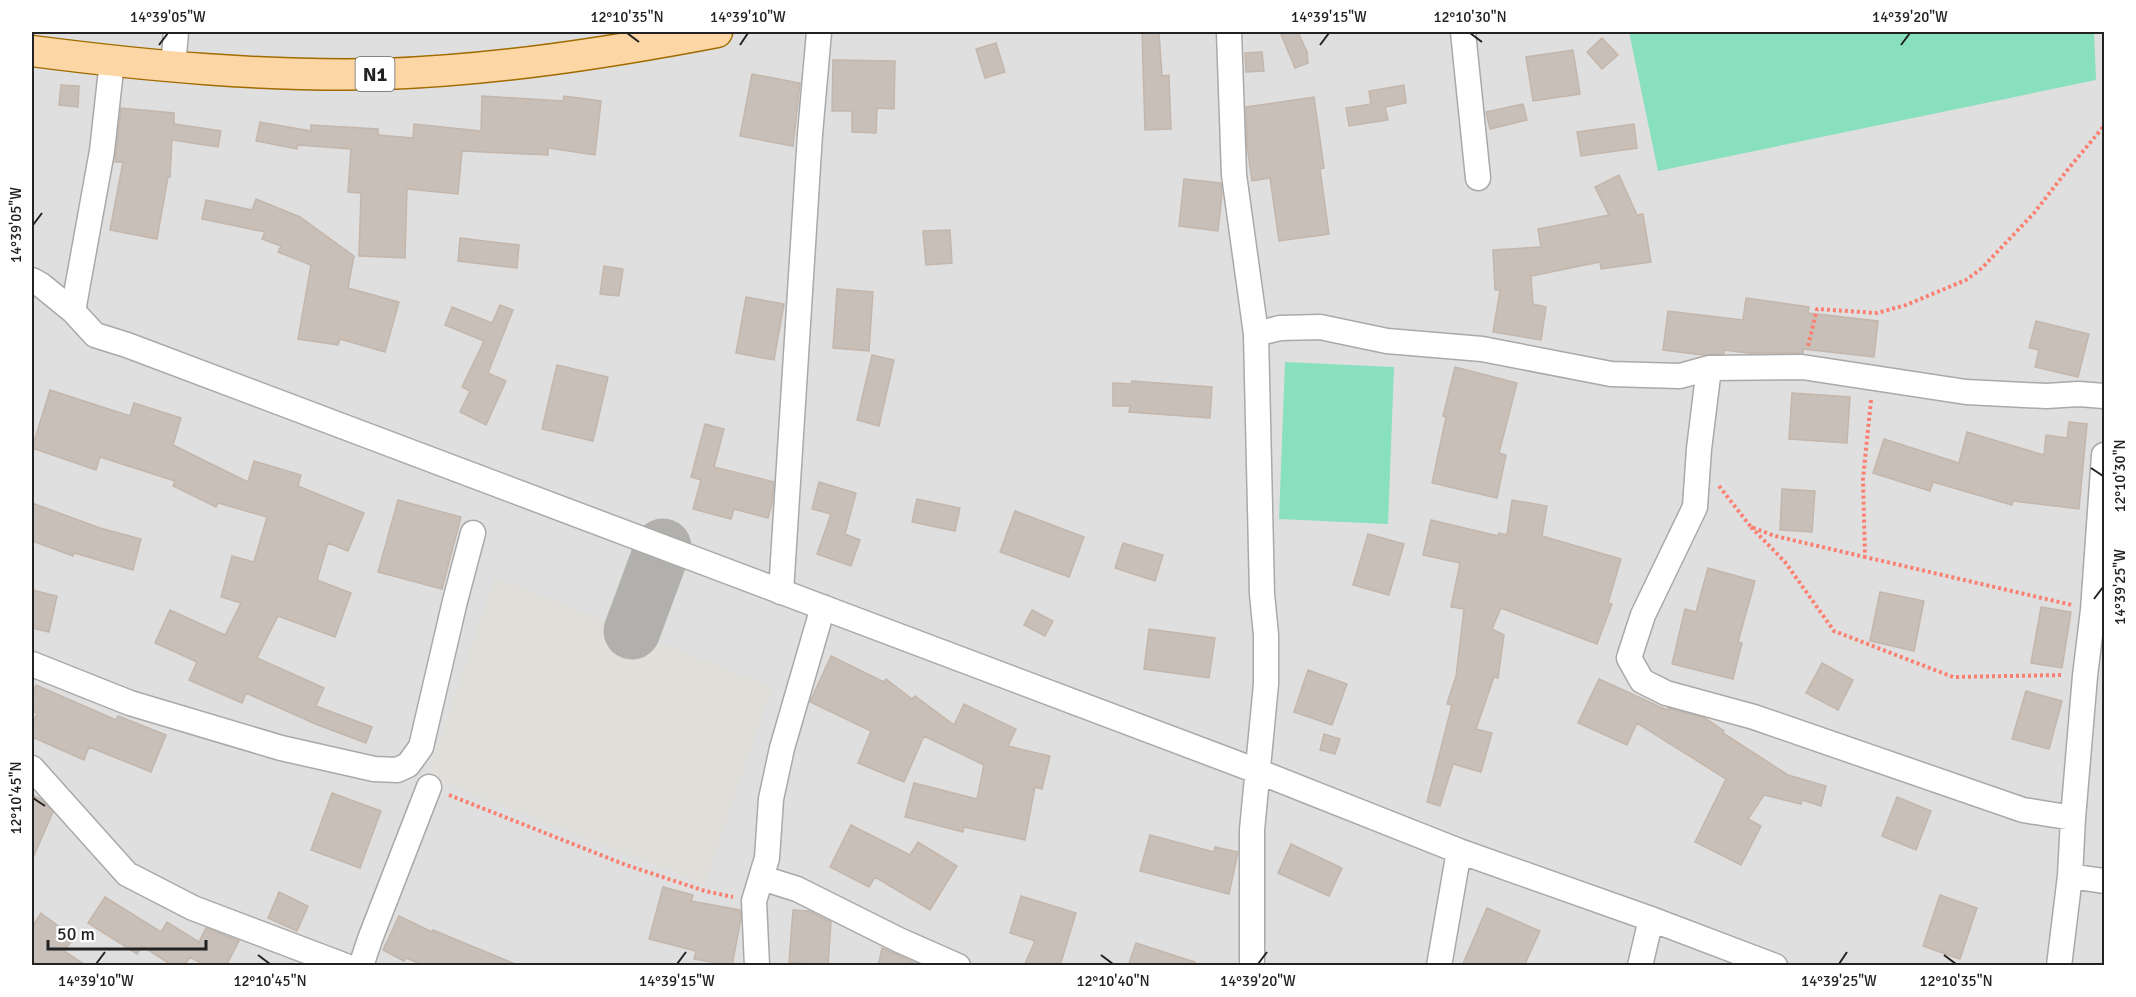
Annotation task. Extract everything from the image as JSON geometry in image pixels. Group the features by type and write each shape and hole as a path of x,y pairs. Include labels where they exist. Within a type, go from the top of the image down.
{"main road":[{"name":"N1","path":"32,51 173,67 327,74 464,69 639,47 717,32"}],"street":[{"path":"173,67 176,32"},
{"path":"781,592 810,134 819,32"},
{"path":"1229,32 1234,175 1256,334 1262,594 1266,634 1266,684 1252,830 1252,966"},
{"path":"1463,32 1478,178"},
{"path":"73,311 102,151 112,61"},
{"path":"32,280 73,311 95,335 127,345 1257,771 1459,851 1775,966"},
{"path":"1256,334 1280,328 1320,327 1387,341 1482,349 1611,374 1680,375 1709,368 1802,367 1985,393 2104,396"},
{"path":"1709,368 1699,449 1695,507 1643,615 1629,658 1642,681 1666,693 1754,717 2023,810 2073,818"},
{"path":"2059,966 2070,876 2073,818 2095,678 2093,610 2104,455"},
{"path":"32,664 130,703 281,748 374,769 397,770 408,765 422,747 473,533"},
{"path":"757,966 754,901 767,858 771,799 782,748 823,607"},
{"path":"32,768 127,873 193,908 346,966"},
{"path":"361,966 429,787"},
{"path":"1439,966 1459,851"},
{"path":"2070,876 2104,881"},
{"path":"762,878 796,889 899,940 958,966"},
{"path":"1640,966 1651,919"}],"path":[{"path":"1802,367 1817,309 1877,313 1906,305 1966,280 1982,268 2034,213 2104,126"},
{"path":"1865,557 1863,479 1872,378"},
{"path":"1699,449 1721,490 1751,527 1785,562 1834,631 1953,677 2039,675 2095,678"},
{"path":"1751,527 1774,536 2093,610"},
{"path":"429,787 626,865 705,891 754,901"}],"shaded area":[{"path":"32,32 2104,32 2104,965 32,965"},
{"path":"495,577 772,687 705,884 427,776"}],"green space":[{"path":"1629,32 2094,32 2096,80 1658,171"},
{"path":"1285,362 1394,367 1388,524 1279,519"}],"building":[{"path":"1142,32 1159,32 1162,76 1169,75 1171,129 1145,130"},
{"path":"1280,32 1298,32 1307,52 1308,63 1295,68"},
{"path":"1602,38 1618,55 1602,69 1587,52"},
{"path":"996,43 1005,72 985,78 976,49"},
{"path":"1573,50 1580,94 1533,101 1526,57"},
{"path":"1262,52 1264,71 1246,72 1245,53"},
{"path":"833,60 895,61 894,109 877,108 876,133 852,132 852,111 832,111"},
{"path":"752,74 800,83 793,146 740,136"},
{"path":"61,85 79,86 78,107 59,105"},
{"path":"1404,85 1406,103 1385,107 1388,120 1349,126 1346,108 1371,104 1369,91"},
{"path":"482,96 563,101 564,96 601,101 595,155 548,148 548,155 462,151 458,194 407,189 405,258 359,256 361,193 348,192 351,149 298,145 297,149 256,141 260,122 311,131 311,125 378,129 378,135 413,138 414,124 481,131"},
{"path":"1314,97 1324,168 1320,169 1329,234 1279,241 1270,178 1252,181 1247,146 1246,107"},
{"path":"1523,104 1527,120 1490,129 1486,112"},
{"path":"121,108 174,113 174,124 221,131 218,147 172,140 170,177 168,177 157,239 110,230 123,162 115,162"},
{"path":"1634,124 1637,148 1581,156 1577,132"},
{"path":"1619,175 1637,215 1643,214 1651,262 1601,269 1600,262 1531,276 1533,304 1546,307 1541,340 1493,332 1500,290 1495,290 1493,250 1541,247 1538,229 1609,215 1595,187"},
{"path":"1184,179 1221,183 1218,231 1179,226"},
{"path":"256,199 300,217 354,256 348,288 399,302 385,352 340,339 338,345 298,339 311,265 278,252 281,246 262,239 265,232 202,219 206,200 252,210"},
{"path":"950,230 952,263 926,265 923,231"},
{"path":"460,238 519,245 517,268 458,261"},
{"path":"604,266 623,269 619,296 600,294"},
{"path":"837,289 873,292 869,351 833,348"},
{"path":"746,297 784,304 774,360 736,353"},
{"path":"1746,298 1809,307 1808,313 1878,321 1874,357 1803,349 1803,353 1748,353 1724,350 1724,354 1703,355 1663,350 1668,311 1743,320"},
{"path":"500,305 513,310 488,373 506,381 486,425 460,412 470,391 462,387 484,341 445,325 452,307 492,323"},
{"path":"2036,321 2089,334 2078,377 2035,367 2039,350 2029,348"},
{"path":"872,355 894,360 879,426 857,420"},
{"path":"557,365 608,377 593,441 542,429"},
{"path":"1455,367 1517,383 1499,453 1506,455 1497,498 1432,483 1446,417 1443,416"},
{"path":"1132,381 1212,387 1210,418 1129,412 1130,406 1113,406 1113,383 1131,384"},
{"path":"50,390 130,416 134,403 181,418 173,445 248,482 254,461 301,475 298,486 364,513 348,551 328,543 317,580 351,593 335,637 278,616 257,658 324,688 316,706 372,727 366,743 318,725 246,693 242,703 189,680 197,662 155,643 170,610 225,635 241,603 221,597 232,556 254,562 267,517 218,503 216,507 173,486 175,481 100,457 96,470 32,448"},
{"path":"1792,393 1850,397 1847,443 1789,439"},
{"path":"2069,422 2087,424 2079,509 2013,501 2012,505 1933,482 1930,491 1873,473 1884,439 1959,463 1967,432 2044,455 2046,435 2067,438"},
{"path":"705,424 724,429 714,467 774,482 768,518 734,509 731,519 693,509 701,480 691,477"},
{"path":"819,482 856,493 845,534 860,540 851,566 817,554 831,514 812,509"},
{"path":"1782,489 1815,491 1812,532 1780,530"},
{"path":"917,499 960,508 955,531 912,522"},
{"path":"398,500 461,517 442,589 378,572"},
{"path":"1512,500 1547,506 1542,536 1621,559 1608,603 1612,604 1597,644 1501,608 1492,629 1504,635 1498,678 1494,677 1476,729 1492,733 1481,772 1453,764 1440,806 1427,802 1452,705 1447,704 1456,676 1464,609 1451,607 1460,563 1423,555 1431,520 1498,536 1499,533 1507,535"},
{"path":"32,503 100,528 141,539 133,570 74,553 73,556 32,541"},
{"path":"1015,511 1084,537 1069,577 1000,552"},
{"path":"1368,534 1404,544 1389,595 1353,585"},
{"path":"1123,543 1163,555 1155,581 1115,568"},
{"path":"1708,568 1755,581 1738,642 1742,643 1733,679 1672,664 1685,609 1696,612"},
{"path":"32,590 57,596 49,632 32,628"},
{"path":"1880,592 1924,601 1914,651 1870,641"},
{"path":"2041,607 2071,612 2062,668 2031,663"},
{"path":"1032,610 1053,621 1045,636 1024,625"},
{"path":"1149,629 1215,638 1209,678 1144,669"},
{"path":"831,656 884,682 886,679 912,699 915,696 954,725 964,704 1016,729 1008,746 1050,756 1042,789 1035,787 1025,840 964,827 963,832 905,817 914,783 977,799 984,765 924,736 904,782 858,763 871,731 810,702"},
{"path":"1822,663 1853,680 1838,710 1806,693"},
{"path":"1308,670 1347,684 1332,725 1294,712"},
{"path":"1599,679 1667,710 1668,708 1705,718 1724,731 1723,733 1788,775 1826,786 1821,806 1802,800 1801,804 1764,795 1748,819 1761,826 1741,865 1695,842 1726,779 1637,723 1627,745 1578,723"},
{"path":"36,685 116,720 118,716 166,735 151,772 89,747 84,760 32,737 32,726 37,713 32,711 32,696"},
{"path":"2026,691 2062,701 2049,749 2012,739"},
{"path":"1324,734 1340,739 1335,754 1320,750"},
{"path":"332,793 381,811 360,868 311,850"},
{"path":"32,795 41,799 53,812 32,860"},
{"path":"1897,797 1931,811 1916,850 1882,836"},
{"path":"851,825 910,855 918,842 957,866 930,910 875,877 869,887 830,867"},
{"path":"1150,835 1214,852 1215,847 1238,852 1229,894 1140,871"},
{"path":"1291,844 1342,868 1329,896 1278,873"},
{"path":"663,887 693,895 691,901 740,910 741,918 732,966 694,959 696,951 649,939"},
{"path":"279,892 308,906 297,931 268,918"},
{"path":"1940,895 1977,908 1960,959 1923,946"},
{"path":"1021,896 1076,913 1060,966 1024,966 1035,941 1010,933"},
{"path":"105,897 161,932 167,922 199,942 206,928 239,941 226,966 206,966 190,957 184,966 173,966 142,946 137,954 88,923"},
{"path":"1487,908 1540,931 1524,966 1462,966"},
{"path":"793,910 809,911 831,922 828,965 789,962"},
{"path":"41,913 74,938 64,951 87,966 32,966 32,927"},
{"path":"399,916 432,932 433,930 520,966 426,966 406,958 404,961 383,950"},
{"path":"1136,943 1195,962 1195,966 1128,966"},
{"path":"882,948 893,953 922,966 878,966"}],"taxiway":[{"path":"632,631 663,547"}]}
